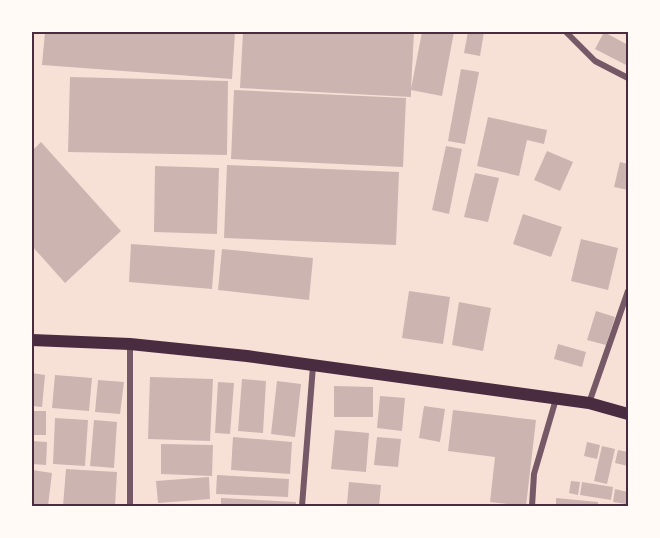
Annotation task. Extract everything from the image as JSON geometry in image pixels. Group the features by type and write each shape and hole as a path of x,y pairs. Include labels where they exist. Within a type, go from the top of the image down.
{"main road":[{"path":"32,340 130,344 313,365 589,403 628,414"}],"street":[{"path":"566,32 595,61 628,78"},
{"path":"589,403 628,291"},
{"path":"130,344 130,507"},
{"path":"302,507 313,365"},
{"path":"532,507 534,474 556,399"}],"building":[{"path":"45,32 235,32 232,79 42,65"},
{"path":"243,32 414,32 411,89 422,32 454,32 442,96 411,90 411,97 240,88"},
{"path":"468,32 484,32 480,56 464,53"},
{"path":"604,32 628,45 628,66 595,49"},
{"path":"461,69 479,72 465,144 448,141"},
{"path":"70,77 228,81 227,155 68,152"},
{"path":"234,90 406,98 403,167 231,159"},
{"path":"488,117 547,130 544,144 527,140 519,176 477,166"},
{"path":"41,142 121,231 65,283 32,246 32,151"},
{"path":"446,146 462,149 449,214 432,210"},
{"path":"547,151 573,162 560,191 534,180"},
{"path":"620,162 628,164 628,190 614,187"},
{"path":"227,165 399,172 396,245 224,238"},
{"path":"155,166 219,168 217,234 154,232"},
{"path":"475,173 499,178 488,222 464,217"},
{"path":"523,214 562,227 551,257 513,244"},
{"path":"581,239 618,248 608,290 571,281"},
{"path":"131,244 215,250 212,289 129,282"},
{"path":"222,249 313,258 309,300 218,290"},
{"path":"409,291 450,297 443,344 402,338"},
{"path":"459,302 491,308 483,351 452,345"},
{"path":"596,311 615,317 606,345 587,340"},
{"path":"558,344 586,352 582,367 554,359"},
{"path":"32,373 45,375 42,407 32,406"},
{"path":"55,375 92,378 89,411 52,408"},
{"path":"150,377 213,379 210,441 148,439"},
{"path":"242,379 266,381 263,433 238,431"},
{"path":"98,380 124,382 120,414 95,412"},
{"path":"277,381 301,384 295,437 271,434"},
{"path":"218,382 234,383 230,434 215,433"},
{"path":"334,386 373,387 373,417 334,417"},
{"path":"380,396 405,398 402,431 377,428"},
{"path":"424,406 445,409 440,442 419,438"},
{"path":"453,410 536,420 526,506 490,502 495,457 448,451"},
{"path":"32,411 46,411 46,435 32,435"},
{"path":"55,418 88,420 85,466 53,464"},
{"path":"94,420 117,422 114,468 90,466"},
{"path":"335,430 369,433 366,472 331,469"},
{"path":"233,437 292,442 290,474 231,470"},
{"path":"377,437 401,439 398,467 374,465"},
{"path":"32,441 47,442 46,465 32,464"},
{"path":"587,442 600,445 597,459 584,456"},
{"path":"161,444 213,445 212,476 161,474"},
{"path":"602,446 615,449 607,484 594,481"},
{"path":"618,450 628,452 628,466 615,463"},
{"path":"66,469 117,472 115,506 63,506"},
{"path":"32,470 52,473 48,506 32,506"},
{"path":"217,475 289,479 288,497 216,494"},
{"path":"209,477 210,499 158,503 156,481"},
{"path":"571,481 580,482 578,495 569,493"},
{"path":"349,482 381,485 379,506 347,504"},
{"path":"582,482 613,487 611,500 580,495"},
{"path":"615,489 628,492 626,504 613,502"},
{"path":"221,498 296,502 296,506 221,506"},
{"path":"556,498 598,502 598,506 556,506"}]}
